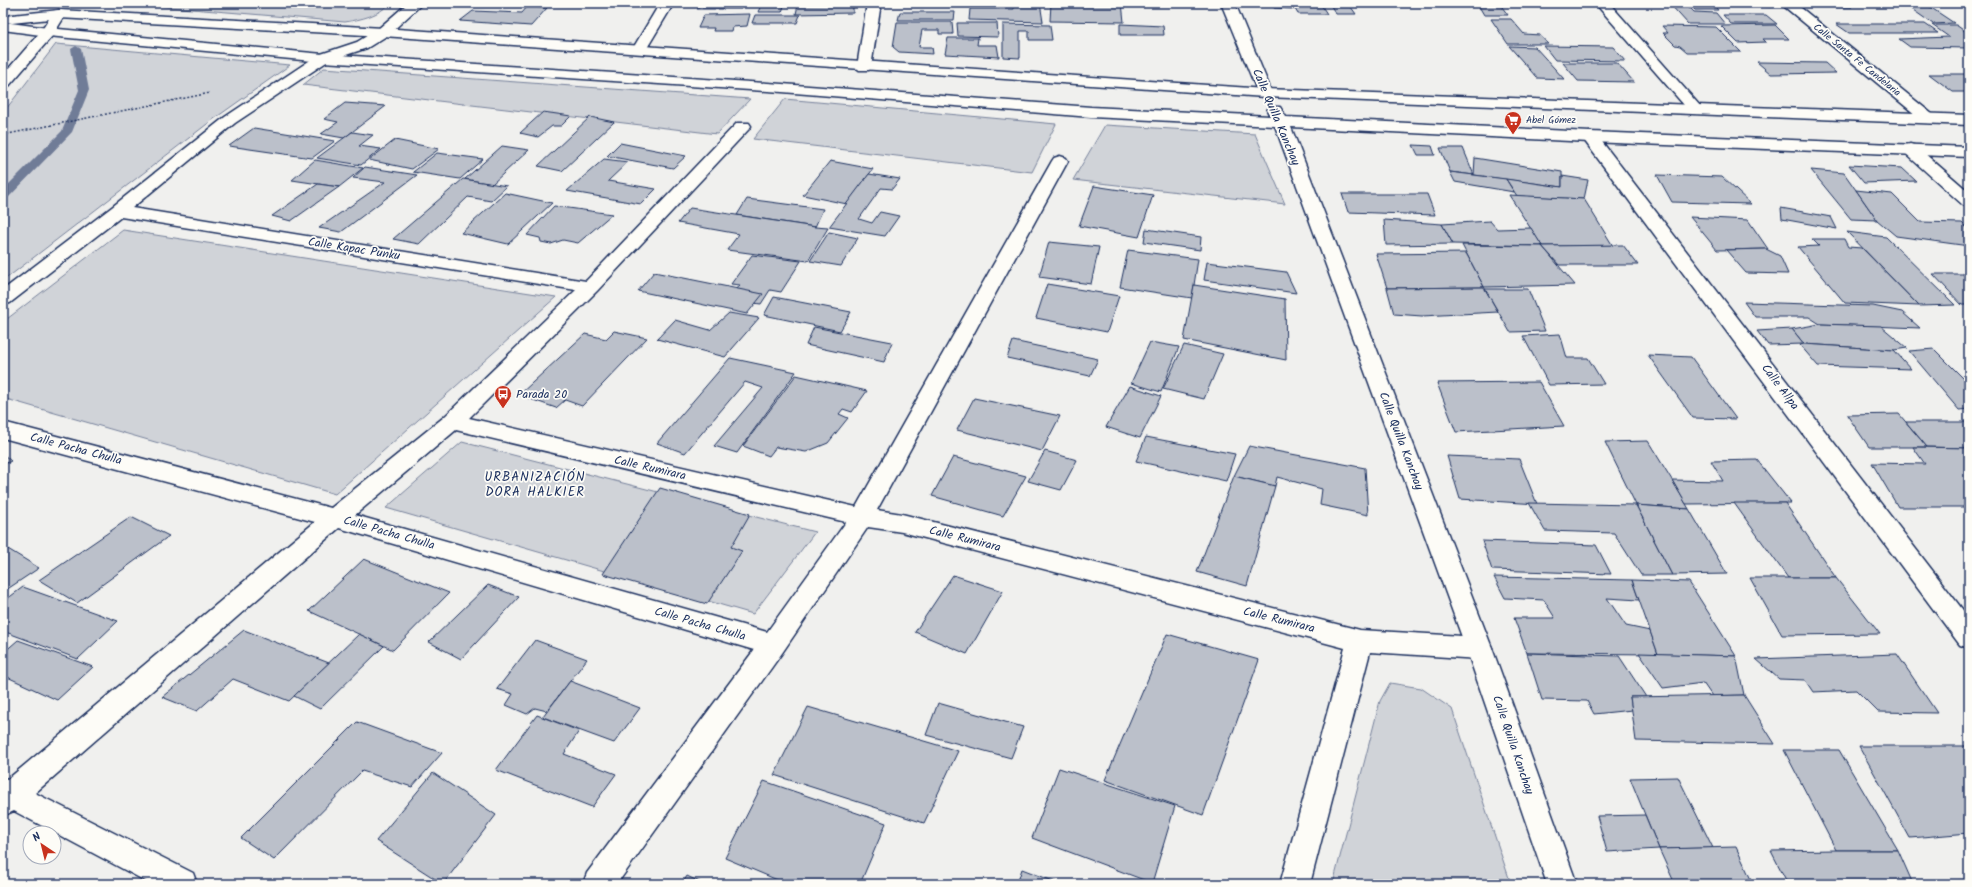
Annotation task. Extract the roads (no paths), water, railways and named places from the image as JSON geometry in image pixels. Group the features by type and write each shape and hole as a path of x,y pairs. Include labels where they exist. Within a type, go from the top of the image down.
{"street":[{"path":"3,299 118,211 230,120 323,58 362,45 383,32 416,3"},
{"path":"638,50 667,3"},
{"path":"864,67 874,3"},
{"name":"Calle Quilla Kanchay","path":"1228,3 1266,93 1281,122 1479,648 1562,884"},
{"path":"1602,3 1696,110"},
{"name":"Calle Santa Fe Candelaria","path":"1787,3 1927,117"},
{"path":"3,84 48,32 59,14"},
{"path":"3,20 59,14 383,32 864,67 1266,93 1696,110 1927,117 1969,120"},
{"path":"3,26 48,32 323,58 782,88 1091,112 1590,137 1969,152"},
{"path":"182,884 6,796 335,518 452,422 590,287 743,126"},
{"name":"Calle Allpa","path":"1590,137 1969,638"},
{"path":"1910,149 1969,201"},
{"path":"598,884 773,645 862,517 1060,161"},
{"name":"Calle Kapac Punku","path":"118,211 590,287"},
{"name":"Calle Rumirara","path":"452,422 862,517 902,523 1360,641 1479,648"},
{"name":"Calle Pacha Chulla","path":"3,430 335,518 773,645"},
{"path":"1295,884 1360,641"}],"waterway":[{"path":"3,197 67,132 84,90 76,49"}],"place":[{"name":"Abel Gómez","path":"1513,135"},
{"name":"Parada 20","path":"503,409"}],"district":[{"name":"URBANIZACIÓN DORA HALKIER","path":"535,484"}]}
